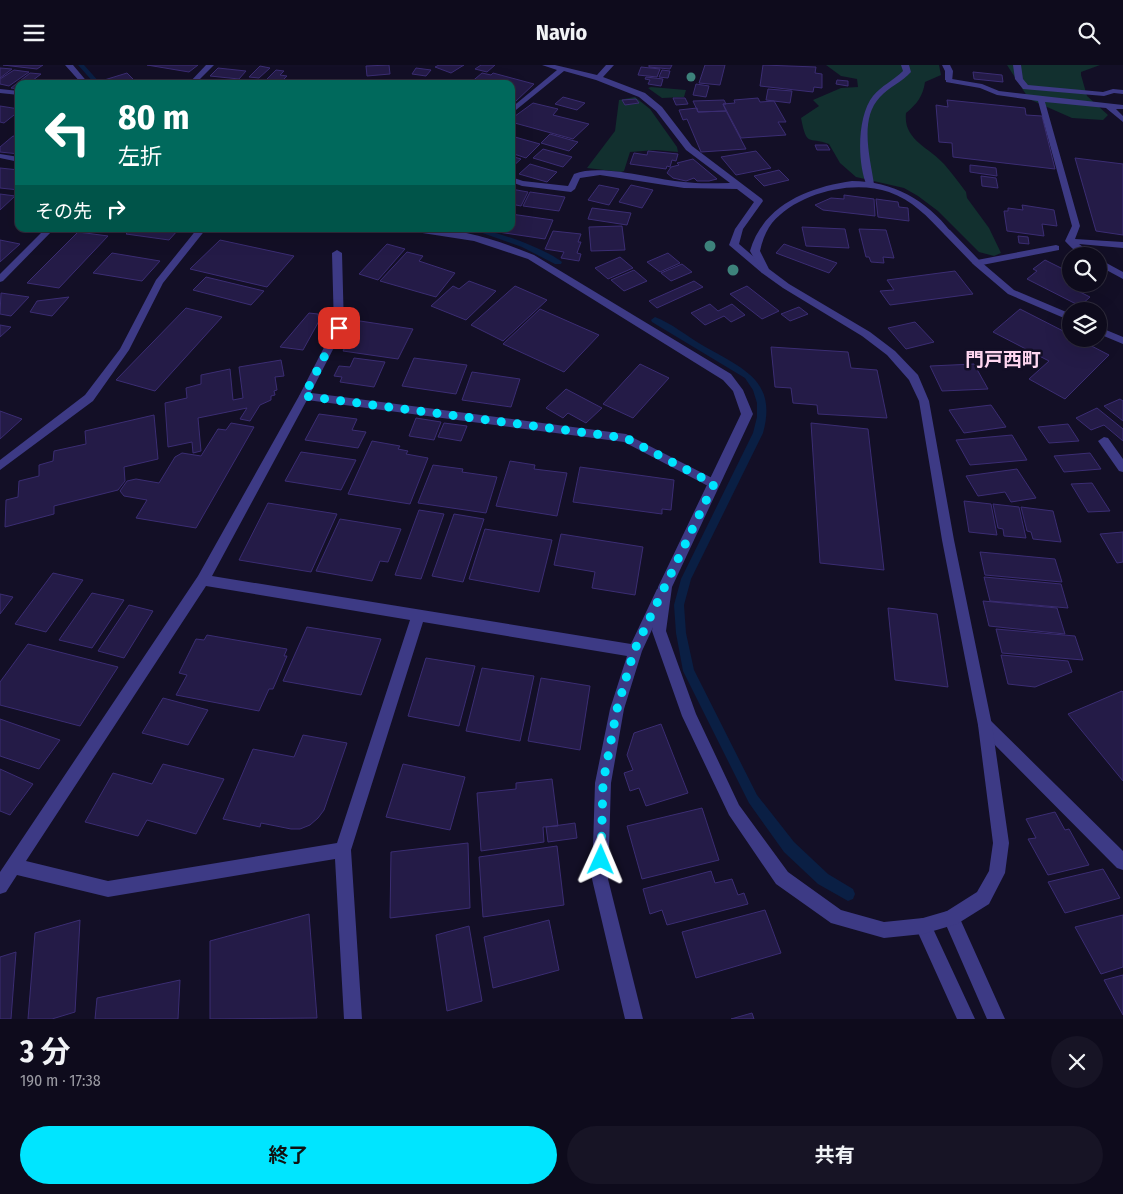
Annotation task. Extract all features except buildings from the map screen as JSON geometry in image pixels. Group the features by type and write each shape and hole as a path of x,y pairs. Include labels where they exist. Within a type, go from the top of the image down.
{"street":[{"path":"69,65 82,80"},
{"path":"194,80 210,65"},
{"path":"546,65 599,78 642,95 659,109 689,148 759,201 739,229 734,245 786,286 866,334 891,353 914,378 924,401 948,540 985,725 1001,843 997,873 983,898 951,918 923,926 884,930 837,917 782,878 734,810 689,716 659,631 665,587"},
{"path":"599,78 610,65"},
{"path":"870,185 864,130 868,109 876,97 906,72 905,65"},
{"path":"946,65 949,71 949,80 982,87 997,93 1123,107"},
{"path":"1017,65 1019,79 1026,87 1104,94 1113,91 1123,92"},
{"path":"515,108 561,70"},
{"path":"0,91 15,93"},
{"path":"1041,99 1076,226 1070,241"},
{"path":"1108,105 1123,120"},
{"path":"0,156 15,159"},
{"path":"515,180 571,189 577,176 600,173 684,185 739,187"},
{"path":"766,271 755,251 759,237 772,216 798,199 823,189 844,185 870,185 893,190 912,200 932,215 977,263 1011,292 1062,314"},
{"path":"0,279 47,232"},
{"path":"0,466 89,398 124,350 160,282 200,232"},
{"path":"458,232 504,245 531,257 727,377 738,390 747,414 634,651 617,709 603,783 600,879 634,1019"},
{"path":"1070,241 1123,245"},
{"path":"1070,241 1078,247"},
{"path":"977,263 1056,247"},
{"path":"0,886 203,580 304,396 339,328 337,253"},
{"path":"1107,266 1123,276"},
{"path":"1107,334 1123,341"},
{"path":"304,396 626,438 714,484"},
{"path":"1104,441 1123,467"},
{"path":"203,580 634,651"},
{"path":"353,1019 343,850 418,616"},
{"path":"985,725 1123,862"},
{"path":"14,866 108,889 343,850"},
{"path":"951,918 996,1019"},
{"path":"923,926 966,1019"}],"green space":[{"path":"826,65 939,65 941,75 925,82 919,99 906,113 906,122 913,137 944,164 966,192 967,198 989,228 1001,253 994,256 979,252 938,211 918,196 904,188 856,177 840,163 829,144 807,137 801,118 819,106 813,100 841,88 858,87 857,79 841,76"},
{"path":"1007,65 1100,65 1081,72 1081,75 1087,96 1108,115 1103,120 1072,118 1029,99"},
{"path":"648,88 686,90 684,97 662,98"},
{"path":"635,97 650,109 677,147 678,152 656,150 630,152 624,171 621,172 587,168 615,131 619,100"}],"waterway":[{"path":"81,65 94,80"},
{"path":"484,232 525,245 558,262"},
{"path":"655,320 748,376 757,390 762,403 762,417 758,433 686,579 679,605 681,633 689,671 753,799 789,847 823,879 848,894"}],"district":[{"name":"門戸西町","path":"1003,359"}],"route":[{"path":"339,328 304,396 626,438 714,484 634,651 617,709 603,783 601,860"}]}
